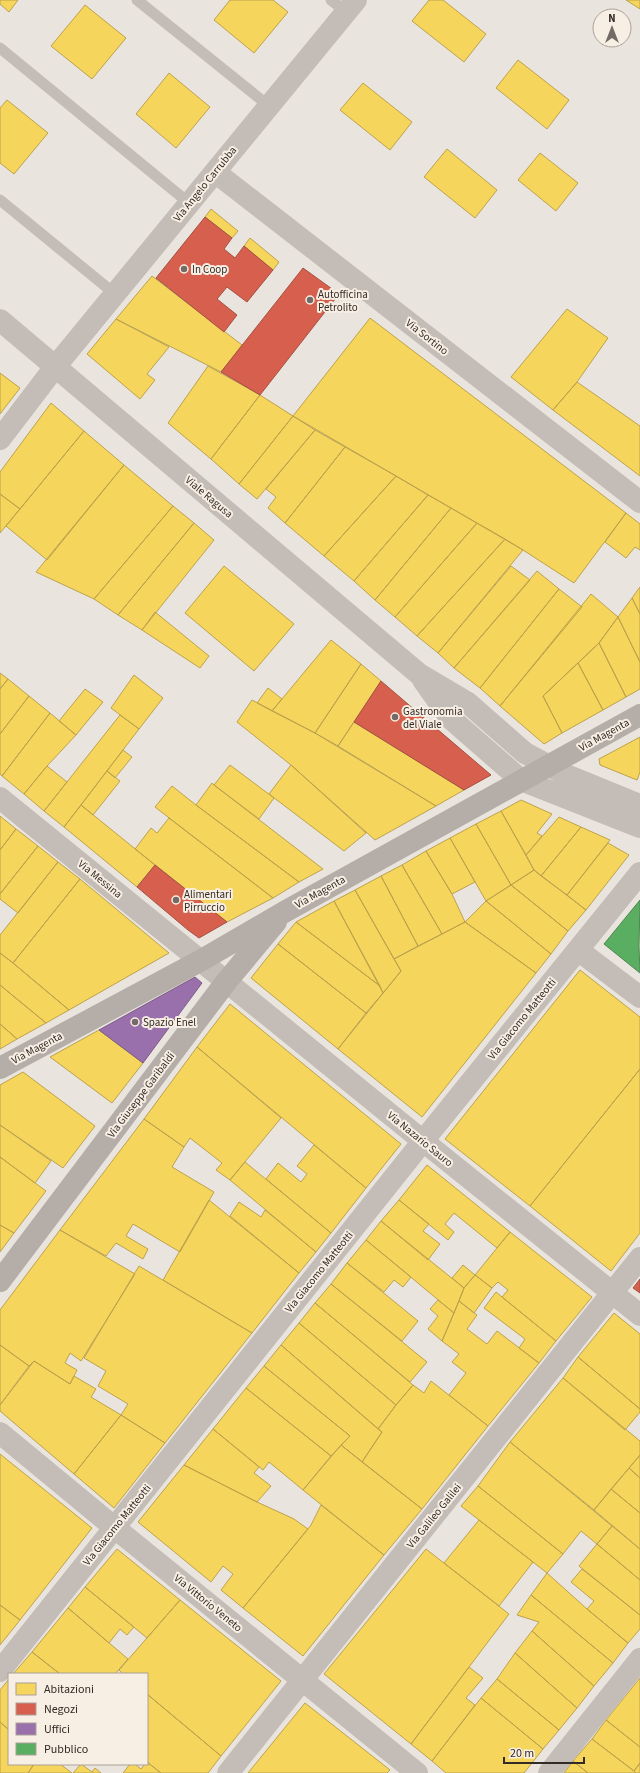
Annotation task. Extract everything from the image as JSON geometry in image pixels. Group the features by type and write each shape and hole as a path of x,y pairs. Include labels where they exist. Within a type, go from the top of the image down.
{"street":[{"name":"Via Angelo Carrubba","path":"0,439 55,367 269,106 344,4"},
{"name":"Via Sortino","path":"215,172 640,502"},
{"name":"Viale Ragusa","path":"0,320 419,674"},
{"path":"419,674 468,703 525,752 566,775 640,805"},
{"path":"419,674 450,718 521,780 640,828"},
{"name":"Via Magenta","path":"0,1068 200,961 286,911 640,715"},
{"name":"Via Messina","path":"0,798 200,961"},
{"name":"Via Giacomo Matteotti","path":"0,1671 423,1141 640,873"},
{"name":"Via Giuseppe Garibaldi","path":"0,1281 226,982 286,911"},
{"path":"578,950 640,997"},
{"name":"Via Nazario Sauro","path":"200,961 640,1315"},
{"name":"Via Galileo Galilei","path":"228,1773 640,1258"},
{"name":"Via Vittorio Veneto","path":"0,1433 417,1773"},
{"path":"549,1773 640,1658"}],"lane":[{"path":"137,0 269,106"},
{"path":"0,48 189,203"},
{"path":"0,200 115,294"}],"building: Abitazioni":[{"path":"0,0 18,0 9,12 0,4"},
{"path":"230,0 273,0 288,12 254,53 214,20"},
{"path":"429,0 443,0 486,34 464,62 412,21"},
{"path":"626,0 640,0 640,9"},
{"path":"85,5 126,38 92,79 51,46"},
{"path":"518,60 569,100 547,129 496,88"},
{"path":"169,73 210,107 176,148 136,114"},
{"path":"363,83 412,122 390,150 340,110"},
{"path":"7,100 48,133 14,174 0,163 0,108"},
{"path":"447,149 497,190 475,218 424,177"},
{"path":"540,153 578,183 556,211 518,180"},
{"path":"211,209 238,231 232,238 205,217"},
{"path":"250,238 279,262 273,270 244,246"},
{"path":"152,276 242,345 221,372 116,319"},
{"path":"567,309 608,338 577,382 553,410 511,377"},
{"path":"370,318 626,513 574,583 523,550 293,416"},
{"path":"116,319 169,347 147,374 155,380 140,399 87,354"},
{"path":"208,366 260,395 211,459 168,423"},
{"path":"0,373 20,388 0,414"},
{"path":"577,382 640,426 640,476 553,410"},
{"path":"260,395 293,416 239,484 211,459"},
{"path":"51,403 84,431 20,509 0,494 0,472"},
{"path":"293,416 315,430 257,499 239,484"},
{"path":"315,430 345,447 285,523 268,508 276,497 266,489"},
{"path":"84,431 124,465 47,560 6,526"},
{"path":"345,447 396,476 324,556 285,523"},
{"path":"124,465 173,506 94,599 36,572"},
{"path":"396,476 428,495 354,581 324,556"},
{"path":"0,494 20,509 0,533"},
{"path":"428,495 451,508 375,600 354,581"},
{"path":"173,506 194,523 118,615 94,599"},
{"path":"451,508 477,523 395,617 375,600"},
{"path":"626,513 640,524 640,550 635,547 626,558 605,542"},
{"path":"194,523 214,540 142,630 118,615"},
{"path":"477,523 505,539 417,636 395,617"},
{"path":"505,539 523,550 438,653 417,636"},
{"path":"224,566 294,624 254,671 185,613"},
{"path":"511,566 530,580 454,668 438,653"},
{"path":"537,571 559,589 480,688 454,668"},
{"path":"640,587 640,614 632,598"},
{"path":"559,589 582,607 500,706 480,688"},
{"path":"591,594 618,617 599,643 543,696 562,733 544,744 500,706"},
{"path":"632,598 640,614 640,662 618,617"},
{"path":"155,612 209,656 200,668 142,630"},
{"path":"618,617 640,662 640,689 626,697 599,643"},
{"path":"331,640 361,664 315,733 272,711"},
{"path":"599,643 626,697 603,710 578,663"},
{"path":"578,663 603,710 562,733 543,696"},
{"path":"361,664 381,681 338,746 315,733"},
{"path":"0,673 8,679 0,689"},
{"path":"134,675 163,698 139,729 111,708"},
{"path":"8,679 29,696 0,734 0,689"},
{"path":"268,688 282,699 272,711 257,703"},
{"path":"85,689 103,702 76,735 59,721"},
{"path":"29,696 50,713 2,776 0,774 0,734"},
{"path":"252,700 315,733 436,806 375,840 291,765 237,722"},
{"path":"50,713 76,735 47,766 24,794 2,776"},
{"path":"120,715 139,729 64,827 44,811"},
{"path":"354,722 464,790 436,806 338,746"},
{"path":"640,737 640,772 637,780 600,765 599,759"},
{"path":"123,750 132,757 115,778 107,771"},
{"path":"230,765 274,798 259,819 214,785"},
{"path":"291,765 366,833 344,851 269,794"},
{"path":"47,766 67,782 44,811 24,794"},
{"path":"107,771 120,781 93,815 81,805"},
{"path":"212,783 323,869 299,882 196,805"},
{"path":"172,786 299,882 273,898 155,807"},
{"path":"521,800 552,814 537,833 542,836 526,855 501,811"},
{"path":"81,805 155,865 137,887 64,827"},
{"path":"501,811 534,870 511,885 476,824"},
{"path":"0,816 16,829 0,850"},
{"path":"559,817 581,827 541,876 534,870 526,855"},
{"path":"169,818 273,898 227,922 135,849 151,828 157,833"},
{"path":"476,824 511,885 486,901 450,838"},
{"path":"581,827 610,840 567,895 541,876"},
{"path":"16,829 38,846 0,894 0,850"},
{"path":"450,838 475,882 452,894 426,851"},
{"path":"608,843 629,855 586,910 567,895"},
{"path":"38,846 58,862 18,913 0,899 0,894"},
{"path":"426,851 452,894 465,922 442,934 402,865"},
{"path":"58,862 80,879 13,963 0,953 0,935"},
{"path":"402,865 442,934 418,946 381,876"},
{"path":"534,870 586,910 568,931 511,885"},
{"path":"381,876 418,946 394,959 355,890"},
{"path":"80,879 169,953 69,1010 13,963"},
{"path":"511,885 568,931 551,954 486,901"},
{"path":"355,890 401,971 383,993 334,901"},
{"path":"334,901 380,986 296,922"},
{"path":"486,901 551,954 536,973 465,922"},
{"path":"296,922 380,986 383,993 366,1013 278,944"},
{"path":"465,922 536,973 422,1117 338,1049 401,971 394,959"},
{"path":"278,944 366,1013 338,1049 251,978"},
{"path":"0,953 69,1010 46,1023 0,985"},
{"path":"580,970 640,1017 640,1069 530,1206 445,1139"},
{"path":"0,985 46,1023 17,1039 0,1024"},
{"path":"230,1004 401,1144 366,1188 197,1047"},
{"path":"0,1024 17,1039 0,1049"},
{"path":"99,1030 143,1063 112,1103 50,1057"},
{"path":"197,1047 281,1118 230,1180 216,1170 222,1163 190,1138 184,1147 144,1119"},
{"path":"640,1069 640,1233 611,1271 530,1206"},
{"path":"23,1072 95,1126 63,1168 0,1125 0,1085"},
{"path":"144,1119 184,1147 172,1167 214,1192 180,1252 133,1224 126,1236 148,1249 143,1259 116,1243 106,1256 60,1230"},
{"path":"0,1125 51,1161 35,1183 0,1157"},
{"path":"314,1145 366,1188 331,1233 266,1179 278,1163 301,1182 307,1174 297,1166"},
{"path":"0,1157 46,1191 14,1233 0,1225"},
{"path":"245,1162 331,1233 316,1252 230,1180"},
{"path":"427,1165 510,1232 497,1248 454,1213 445,1224 454,1232 448,1240 399,1200"},
{"path":"209,1200 299,1273 252,1333 163,1280"},
{"path":"399,1200 429,1224 423,1231 440,1244 428,1260 381,1221"},
{"path":"239,1202 261,1217 265,1210 316,1252 299,1273 230,1216"},
{"path":"381,1221 464,1288 454,1313 366,1240"},
{"path":"0,1225 14,1233 0,1252"},
{"path":"60,1230 135,1274 81,1361 70,1353 65,1363 77,1370 70,1384 34,1361 29,1366 0,1345 0,1310"},
{"path":"510,1232 592,1297 556,1341 502,1297 508,1290 498,1282 492,1288 475,1275"},
{"path":"366,1240 411,1277 403,1287 394,1280 384,1292 347,1263"},
{"path":"347,1263 418,1321 402,1341 331,1284"},
{"path":"463,1265 475,1275 464,1288 452,1278"},
{"path":"139,1266 252,1333 165,1443 121,1415 128,1404 98,1386 106,1371 84,1358"},
{"path":"475,1275 492,1288 474,1313 459,1301 464,1288"},
{"path":"331,1284 427,1362 410,1382 315,1303"},
{"path":"496,1292 556,1341 539,1363 519,1348 525,1339 484,1308"},
{"path":"438,1300 454,1313 442,1341 428,1329 438,1316 430,1309"},
{"path":"459,1301 477,1315 467,1329 487,1344 497,1331 539,1363 488,1426 449,1395 466,1373 452,1362 459,1354 442,1341"},
{"path":"315,1303 413,1385 396,1405 299,1323"},
{"path":"614,1313 640,1334 640,1409 578,1357"},
{"path":"299,1323 396,1405 378,1429 281,1345"},
{"path":"0,1345 29,1366 0,1405"},
{"path":"281,1345 382,1432 362,1462 341,1445 350,1436 264,1366"},
{"path":"578,1357 640,1409 640,1412 625,1430 563,1378"},
{"path":"34,1361 70,1384 74,1376 96,1389 91,1397 121,1415 74,1474 0,1411 0,1405"},
{"path":"264,1366 350,1436 331,1456 246,1388"},
{"path":"563,1378 640,1441 640,1455 594,1510 510,1442"},
{"path":"431,1381 488,1426 422,1509 362,1462 382,1432 378,1429 413,1385 424,1393"},
{"path":"246,1388 331,1456 303,1490 269,1462 263,1470 213,1429"},
{"path":"121,1415 165,1443 114,1508 74,1474"},
{"path":"213,1429 259,1467 254,1473 271,1486 257,1502 184,1465"},
{"path":"510,1442 612,1526 597,1544 581,1531 563,1554 478,1486"},
{"path":"341,1445 422,1509 384,1555 303,1490"},
{"path":"0,1454 92,1528 20,1620 0,1605"},
{"path":"640,1455 640,1478 629,1468"},
{"path":"184,1465 294,1519 308,1529 243,1608 221,1590 233,1574 223,1566 211,1582 138,1522"},
{"path":"629,1468 640,1478 640,1513 611,1489"},
{"path":"478,1486 563,1554 547,1573 461,1506"},
{"path":"611,1489 640,1513 640,1549 594,1510"},
{"path":"321,1505 384,1555 303,1656 243,1608 311,1525"},
{"path":"479,1520 533,1562 499,1606 444,1563"},
{"path":"612,1526 640,1549 640,1580 597,1544"},
{"path":"597,1544 640,1580 640,1615 579,1566"},
{"path":"117,1549 180,1600 147,1638 85,1587"},
{"path":"426,1549 509,1614 411,1744 324,1674"},
{"path":"582,1569 640,1615 640,1629 628,1643 587,1609 594,1601 571,1582"},
{"path":"547,1573 628,1643 613,1663 531,1595"},
{"path":"85,1587 134,1627 127,1635 120,1629 109,1643 68,1608"},
{"path":"531,1595 613,1663 594,1686 532,1631 539,1622 517,1615"},
{"path":"180,1600 281,1681 221,1756 148,1695 148,1673 122,1673 119,1670"},
{"path":"0,1605 20,1620 0,1645"},
{"path":"68,1608 128,1659 116,1673 59,1673 32,1652"},
{"path":"532,1631 594,1686 577,1708 515,1653"},
{"path":"32,1652 59,1673 14,1673"},
{"path":"515,1653 577,1708 559,1730 497,1679"},
{"path":"469,1667 483,1678 466,1698 475,1705 432,1761 411,1744"},
{"path":"640,1678 640,1747 606,1720"},
{"path":"497,1679 559,1730 543,1749 481,1698"},
{"path":"8,1680 8,1729 0,1722 0,1690"},
{"path":"148,1695 221,1756 208,1773 161,1773 148,1763"},
{"path":"481,1698 543,1749 524,1773 446,1773 432,1761"},
{"path":"305,1703 390,1770 387,1773 248,1773"},
{"path":"606,1720 640,1747 640,1763 634,1771 592,1739"},
{"path":"0,1722 8,1729 8,1765 33,1765 28,1773 0,1773"},
{"path":"592,1739 636,1773 588,1773 573,1761"},
{"path":"573,1761 588,1773 564,1773"},
{"path":"148,1763 161,1773 123,1773 129,1765 136,1765 141,1769 144,1765 148,1765"},
{"path":"640,1763 640,1773 636,1773 634,1771"},
{"path":"33,1765 61,1765 72,1773 28,1773"},
{"path":"80,1765 82,1765 92,1772 95,1768 101,1773 73,1773"}],"building: Negozi":[{"path":"205,217 232,238 224,249 235,258 244,246 273,270 247,302 227,287 217,299 237,315 224,332 156,278"},
{"path":"303,268 339,294 260,395 221,372"},
{"path":"381,681 491,775 464,790 354,722"},
{"name":"Alimentari Pirruccio","path":"155,865 227,922 199,938 188,930 137,887"},
{"path":"640,1279 640,1293 633,1288"}],"building: Uffici":[{"path":"195,977 202,983 143,1063 99,1030"}],"building: Pubblico":[{"path":"640,900 639,946 640,973 604,944"}],"place":[{"name":"In Coop","path":"184,269"},
{"name":"Autofficina Petrolito","path":"310,300"},
{"name":"Gastronomia del Viale","path":"395,717"},
{"name":"Alimentari Pirruccio","path":"176,900"},
{"name":"Spazio Enel","path":"135,1022"}]}
